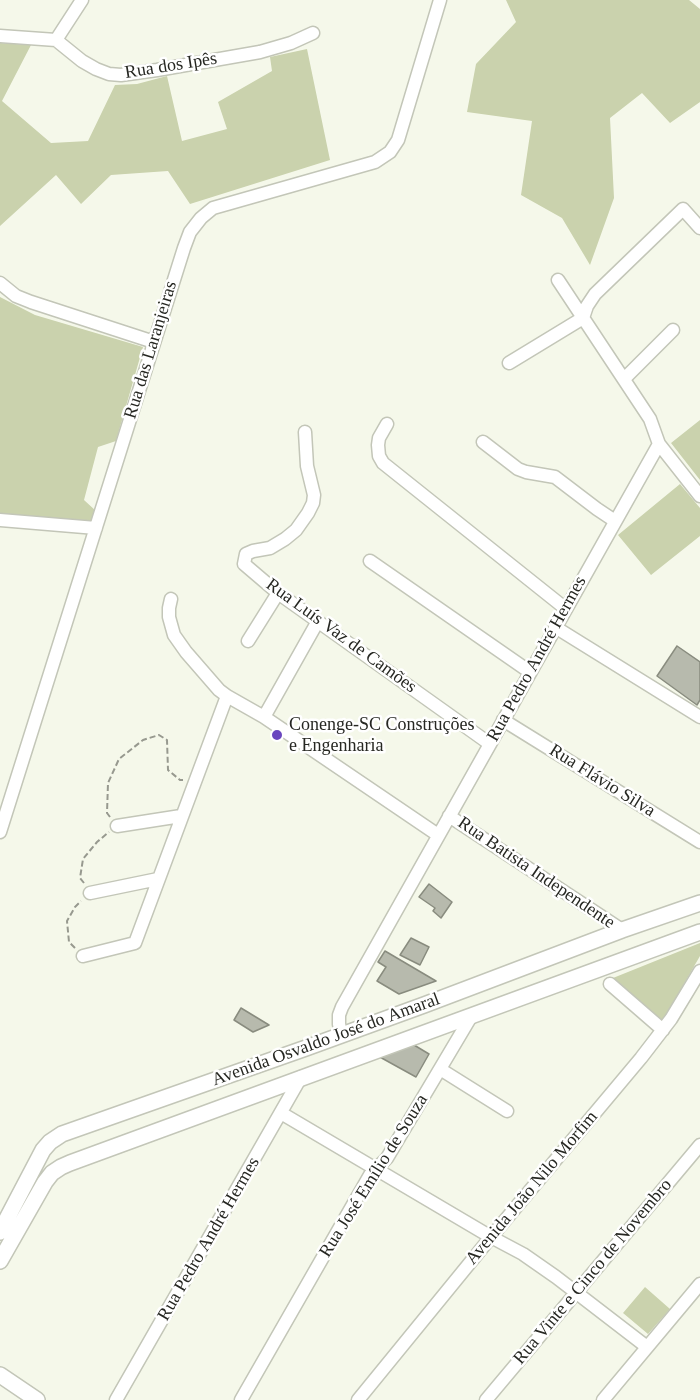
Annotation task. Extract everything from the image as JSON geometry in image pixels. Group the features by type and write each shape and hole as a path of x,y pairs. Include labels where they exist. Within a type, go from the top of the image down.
{"main road":[{"name":"Avenida Osvaldo José do Amaral","path":"0,1232 43,1150 62,1134 295,1052 700,903"},
{"name":"Avenida Osvaldo José do Amaral","path":"0,1261 45,1182 61,1167 700,932"},
{"path":"424,1005 418,1015 419,1021 422,1026 432,1030"},
{"path":"339,1063 346,1050 341,1034"},
{"path":"0,1375 37,1400"}],"street":[{"path":"0,36 56,40 82,0"},
{"name":"Rua das Laranjeiras","path":"0,832 183,248 190,232 213,208 375,162 390,152 398,140 440,0"},
{"name":"Rua dos Ipês","path":"56,40 96,69 109,74 121,75 260,52 291,43 313,33"},
{"path":"509,363 583,318 595,294 683,209 700,228"},
{"path":"558,280 650,419 658,444 700,496"},
{"path":"0,283 16,296 31,302 154,342"},
{"path":"624,379 674,330"},
{"path":"387,424 379,438 378,446 383,463 566,609"},
{"name":"Rua Luís Vaz de Camões","path":"304,432 307,466 314,495 313,503 296,530 270,548 246,554 244,564 278,593 490,744"},
{"path":"483,442 518,469 555,477 615,521"},
{"name":"Rua Pedro André Hermes","path":"341,1034 339,1015 342,1007 658,444"},
{"path":"0,520 96,528"},
{"path":"370,561 530,672"},
{"path":"248,641 278,593"},
{"path":"171,599 169,617 174,635 219,690 264,717 438,836"},
{"path":"264,717 318,621"},
{"path":"555,627 700,717"},
{"path":"83,956 135,943 227,696"},
{"name":"Rua Flávio Silva","path":"503,720 700,842"},
{"path":"117,826 181,816"},
{"name":"Rua Batista Independente","path":"450,816 622,930"},
{"path":"90,893 158,879"},
{"name":"Avenida João Nilo Morfim","path":"358,1400 663,1030 700,971"},
{"path":"610,984 663,1030"},
{"name":"Rua José Emílio de Souza","path":"241,1400 370,1175 387,1158 472,1015"},
{"path":"440,1069 507,1111"},
{"name":"Rua Pedro André Hermes","path":"116,1400 301,1077"},
{"path":"281,1113 523,1254 647,1347"},
{"name":"Rua Vinte e Cinco de Novembro","path":"486,1400 700,1144"},
{"path":"603,1400 700,1284"}],"green space":[{"path":"506,0 689,0 700,9 700,102 670,123 642,93 610,118 614,198 590,265 562,218 521,195 532,121 467,112 476,64 516,22"},
{"path":"0,43 31,45 2,101 51,143 88,141 115,85 137,84 167,76 182,141 227,129 218,102 272,71 270,57 307,49 330,160 190,204 168,171 111,175 81,204 56,175 0,226"},
{"path":"0,297 35,315 143,347 116,441 98,447 84,500 96,511 91,524 0,514"},
{"path":"700,420 700,480 671,443"},
{"path":"680,484 700,508 700,536 651,575 618,535"},
{"path":"700,943 700,956 662,1022 613,978"},
{"path":"645,1287 670,1309 648,1334 623,1313"}],"building":[{"path":"677,646 700,662 700,700 697,705 657,676"},
{"path":"429,884 452,902 441,918 433,911 435,908 419,897"},
{"path":"411,938 429,947 420,965 400,955"},
{"path":"385,951 436,981 399,994 377,981 386,967 378,962"},
{"path":"241,1008 269,1025 253,1032 234,1020"},
{"path":"409,1042 429,1054 416,1077 378,1056"}],"place":[{"name":"Conenge-SC Construções e Engenharia","path":"277,735"}]}
